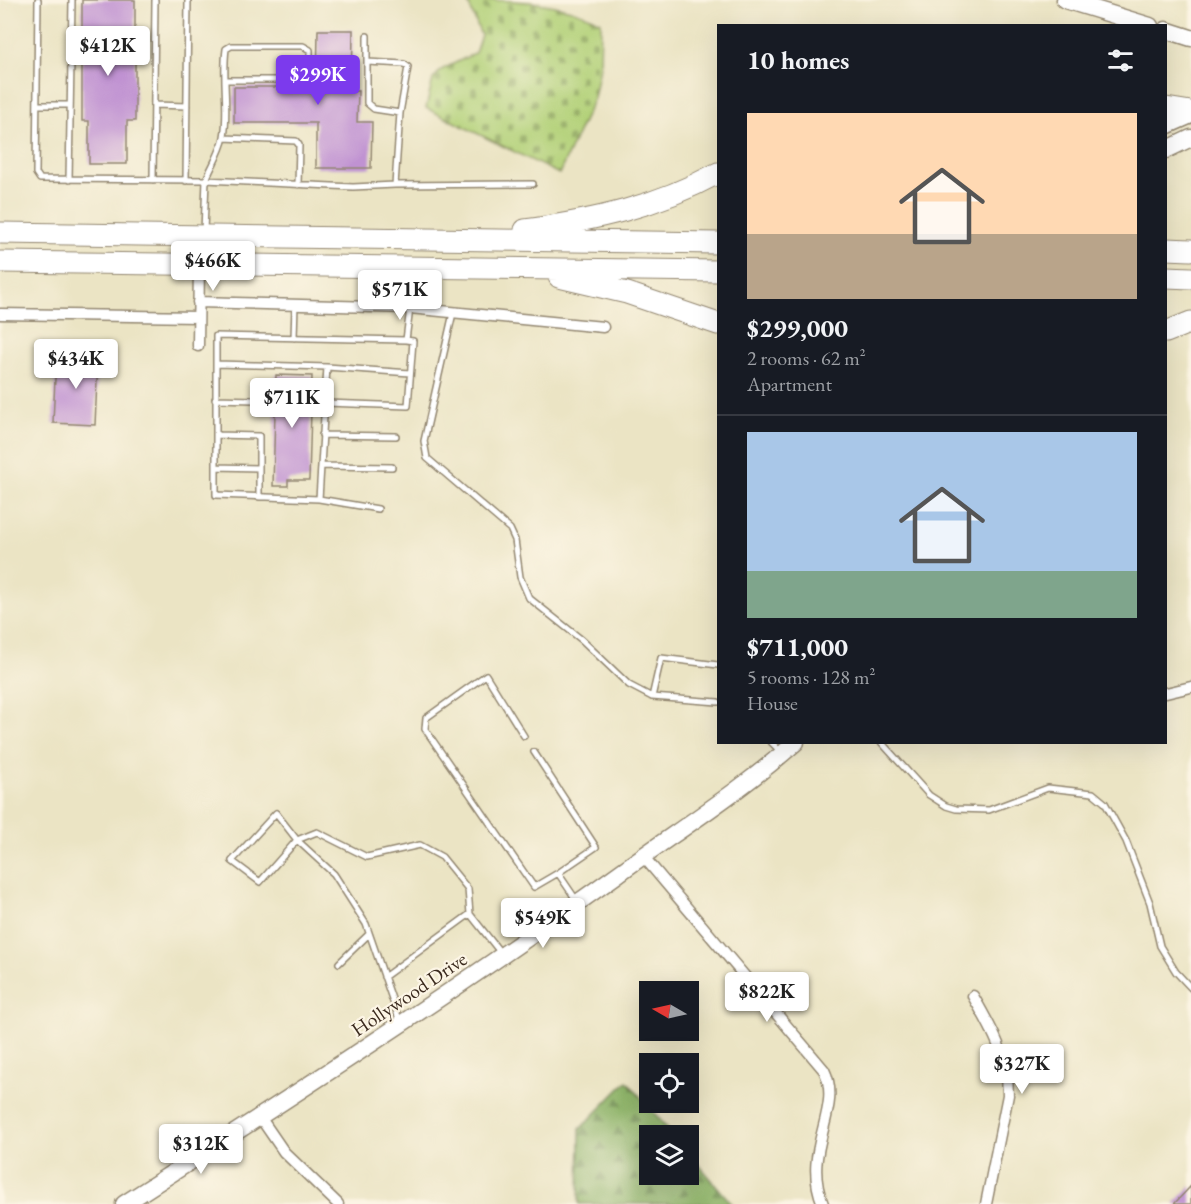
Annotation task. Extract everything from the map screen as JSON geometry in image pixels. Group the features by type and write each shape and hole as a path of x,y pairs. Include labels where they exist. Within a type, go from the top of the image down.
{"highway":[{"path":"1167,108 1191,114"},
{"path":"454,240 589,221 646,206 686,190 717,174"},
{"path":"0,233 717,243"},
{"path":"1167,249 1191,250"},
{"path":"0,262 717,271"},
{"path":"521,268 627,293 717,324"},
{"path":"1167,277 1191,278"},
{"path":"1167,332 1191,322"}],"main road":[{"path":"1065,0 1143,24"},
{"path":"1167,30 1191,38"},
{"path":"1167,126 1191,114"},
{"path":"1167,150 1191,138"},
{"name":"Hollywood Drive","path":"124,1204 401,1026 503,956 643,856 777,748"}],"street":[{"path":"198,346 199,264 204,236"},
{"path":"198,302 410,308 603,327"},
{"path":"0,314 198,317"},
{"path":"1167,693 1191,687"},
{"path":"643,856 824,1070 831,1091 815,1155 814,1176 823,1204"},
{"path":"973,996 999,1042 1008,1077 1008,1095 986,1204"},
{"path":"260,1117 284,1152 339,1204"}],"lane":[{"path":"38,0 38,177 44,180 206,180 352,187 533,184"},
{"path":"69,180 72,0"},
{"path":"153,180 156,0"},
{"path":"186,181 188,0"},
{"path":"367,36 368,105 374,109 400,113"},
{"path":"204,236 206,180 224,138 225,80 228,46 303,46 310,50 310,74 305,80 225,80"},
{"path":"367,62 404,64 408,67 400,113 395,185"},
{"path":"37,105 70,105"},
{"path":"154,105 187,106"},
{"path":"224,138 296,141 299,146 298,185"},
{"path":"294,338 295,304"},
{"path":"406,340 410,308"},
{"path":"453,313 424,441 427,458 510,529 515,540 520,577 529,598 582,640 629,685 652,697 717,702"},
{"path":"326,403 408,405 413,341 216,336 216,495 319,499 378,508"},
{"path":"216,364 327,367 410,373"},
{"path":"319,499 327,367"},
{"path":"216,399 255,400"},
{"path":"216,435 259,436 259,497"},
{"path":"322,435 396,436"},
{"path":"321,466 392,467"},
{"path":"216,467 259,468"},
{"path":"652,697 661,658 717,665"},
{"path":"524,736 486,675 426,718 425,729 534,887 596,847 534,752"},
{"path":"883,744 929,795 946,806 963,810 989,810 1048,788 1093,793 1105,803 1126,841 1150,903 1160,946 1176,972 1191,988"},
{"path":"401,1026 369,934 334,874 297,840 276,813 232,861 260,882 297,840 317,832 367,857 420,844 442,856 468,889 470,914 503,956"},
{"path":"558,873 578,902"},
{"path":"384,977 470,914"},
{"path":"339,963 369,934"}],"green space":[{"path":"467,0 519,1 552,5 601,22 600,67 594,98 559,174 426,108 433,79 441,70 475,53 481,35"},
{"path":"627,1081 639,1095 639,1113 654,1113 664,1125 639,1125 639,1185 699,1185 699,1165 732,1204 579,1204 580,1129"}],"building":[{"path":"82,0 135,0 135,121 127,121 127,164 89,164 89,121 82,121"},
{"path":"318,30 353,30 352,91 358,91 357,122 372,122 371,168 316,168 316,123 234,123 234,87 317,87"},
{"path":"56,356 98,358 95,425 53,423"},
{"path":"276,375 312,376 309,480 288,480 288,486 273,486"},
{"path":"1191,1186 1191,1204 1174,1204"}]}
